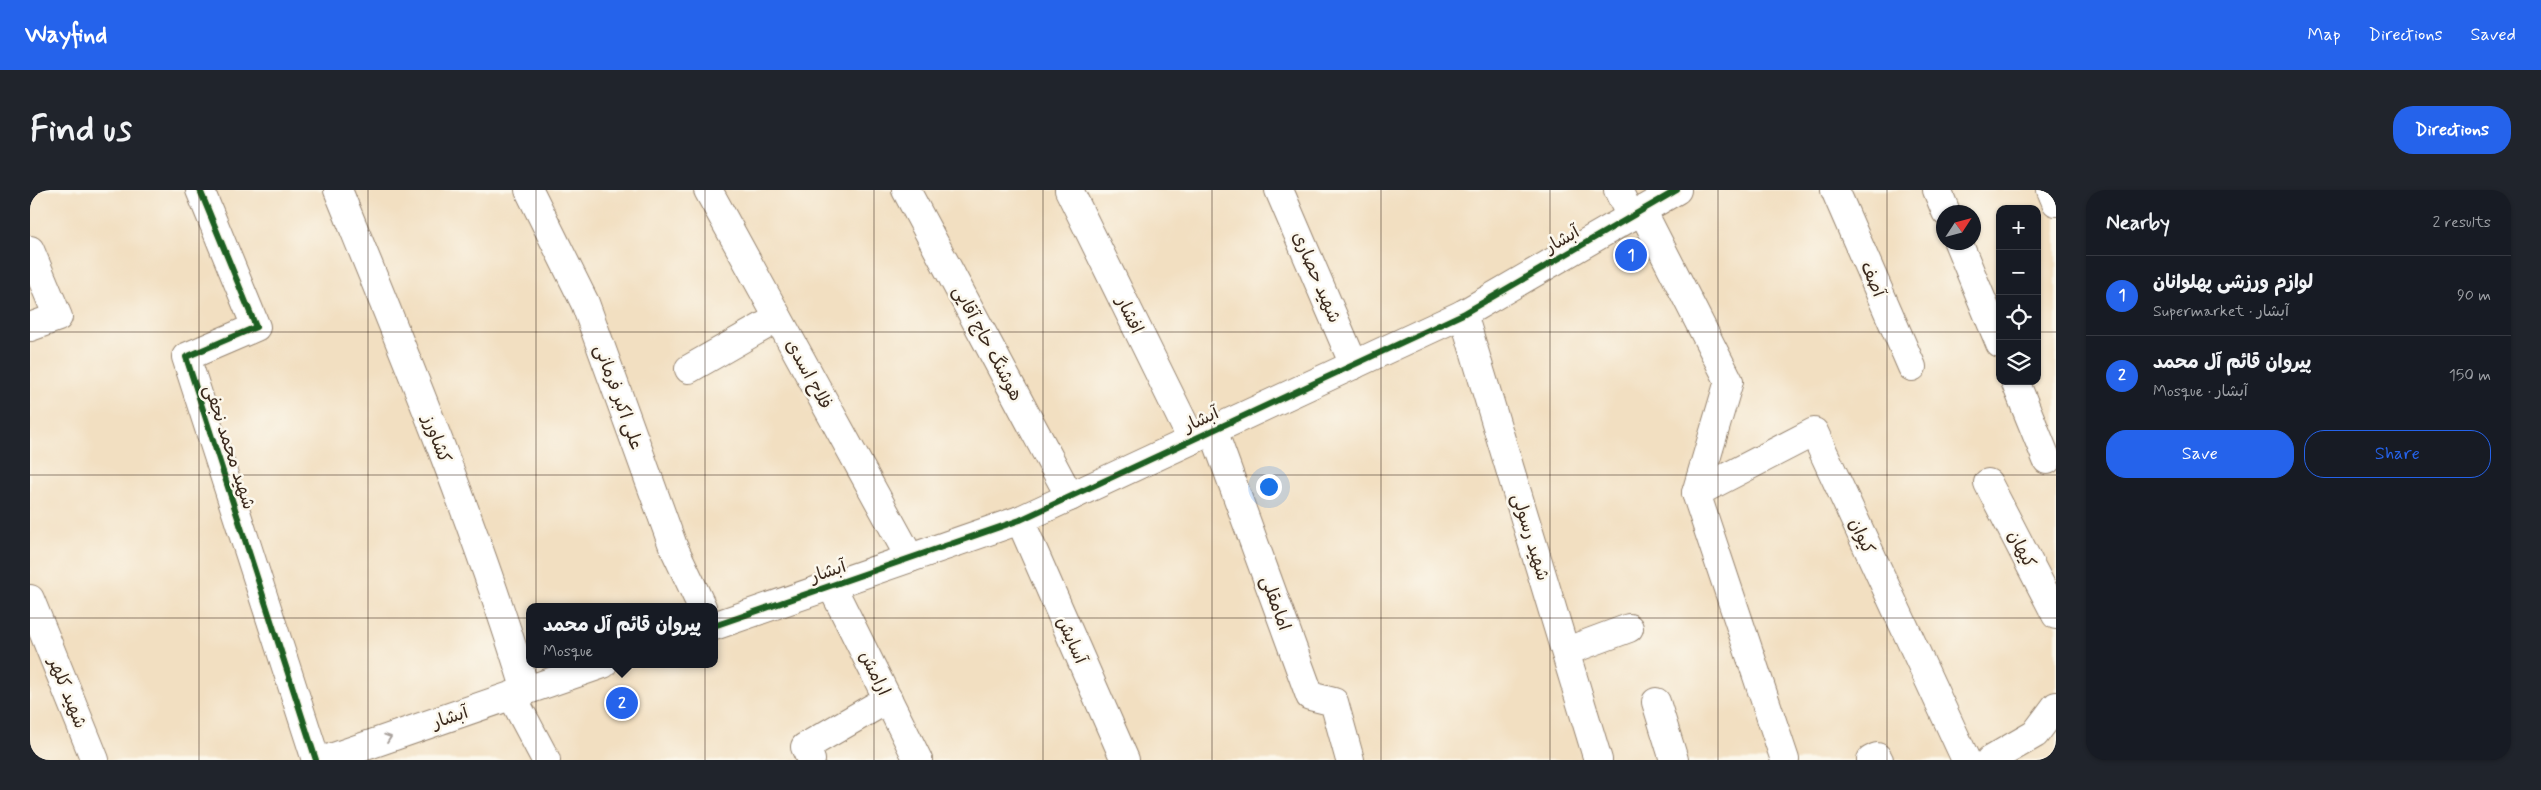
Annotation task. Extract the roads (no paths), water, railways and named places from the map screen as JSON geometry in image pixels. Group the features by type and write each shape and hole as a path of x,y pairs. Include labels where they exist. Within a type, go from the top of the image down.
{"street":[{"name":"شهید محمد نجفی","path":"200,190 256,327 186,357 316,760"},
{"name":"کشاورز","path":"338,190 402,347 499,605 519,693 546,760"},
{"name":"علی اکبر فرمانی","path":"529,190 585,302 673,546 700,603"},
{"name":"فلاح اسدی","path":"708,190 910,558"},
{"name":"هوشنگ حاج آقایی","path":"906,190 1070,497"},
{"name":"افشار","path":"1069,190 1202,435"},
{"name":"شهید حصاری","path":"1279,190 1354,364"},
{"path":"1618,190 1636,214 1729,381 1696,493 1785,760"},
{"name":"آبشار","path":"718,625 1020,520 1463,314 1678,190"},
{"name":"آصف","path":"1835,190 1912,367"},
{"path":"1937,190 1943,205"},
{"path":"2051,190 2056,202"},
{"path":"30,250 58,317 30,328"},
{"path":"1961,250 1998,340"},
{"name":"شهید رسولی","path":"1463,314 1598,760"},
{"path":"689,369 778,318"},
{"path":"2017,385 2047,460"},
{"name":"کیوان","path":"1696,493 1814,432 1966,760"},
{"name":"امامقلی","path":"1202,435 1310,696 1334,702 1350,760"},
{"name":"کیهان","path":"1988,483 2056,615"},
{"name":"آسایش","path":"1020,520 1125,760"},
{"name":"ارامش","path":"831,585 918,760"},
{"name":"شهید کلهر","path":"30,599 95,760"},
{"path":"1566,651 1629,628"},
{"name":"آبشار","path":"325,760 591,668"},
{"path":"811,760 805,747 888,699"},
{"path":"1656,702 1674,760"},
{"path":"1990,760 2035,734 2056,706"},
{"path":"1871,760 1877,757 1879,760"}],"place":[{"name":"لوازم ورزشی پهلوانان","path":"1631,255"},
{"name":"پیروان قائم آل محمد","path":"622,703"}]}
